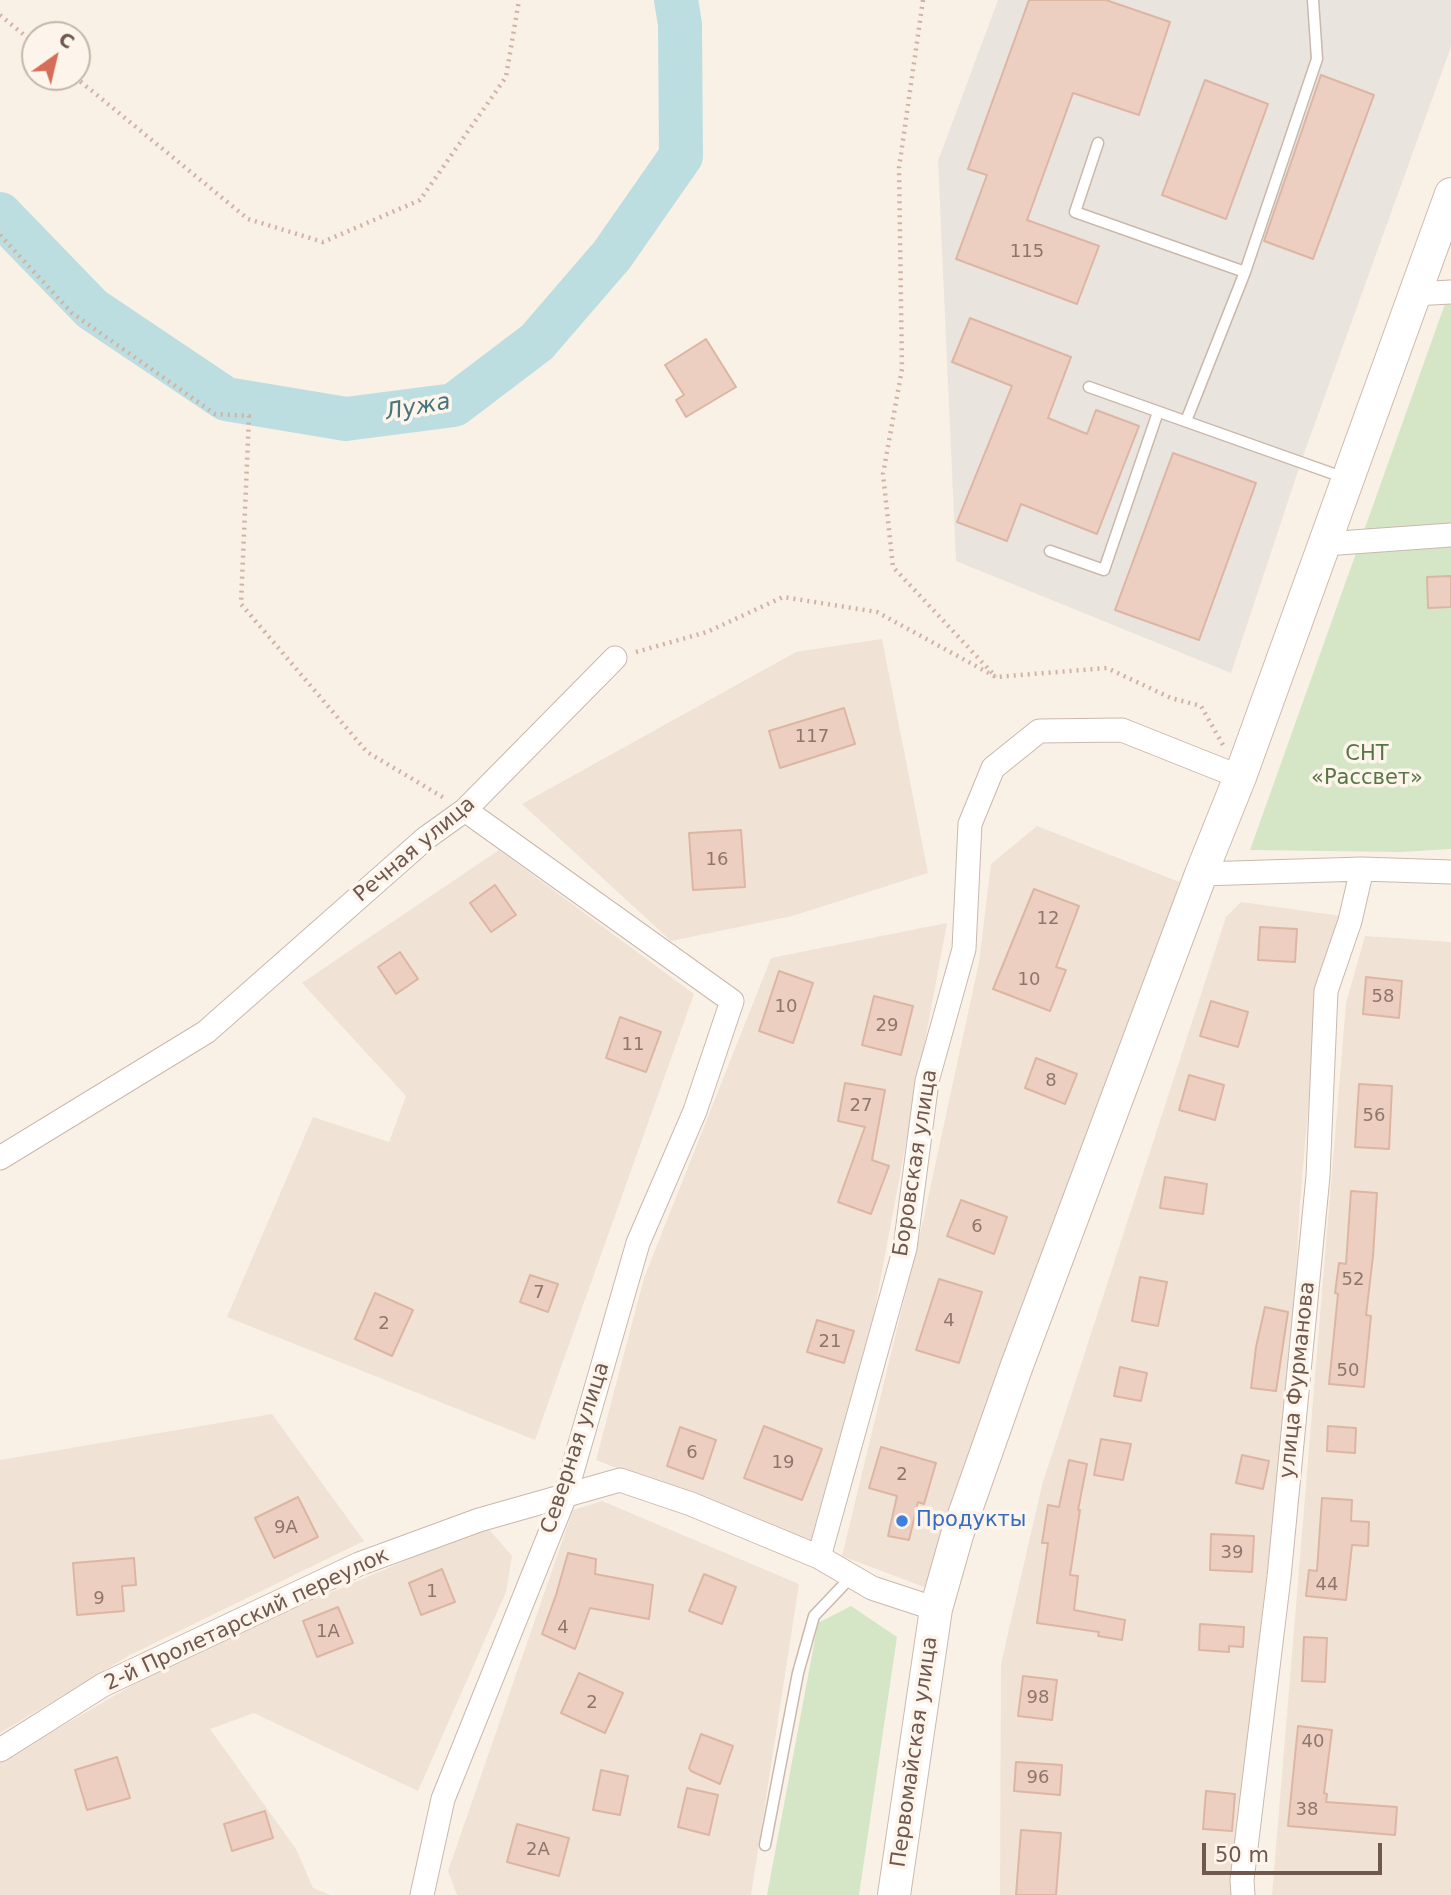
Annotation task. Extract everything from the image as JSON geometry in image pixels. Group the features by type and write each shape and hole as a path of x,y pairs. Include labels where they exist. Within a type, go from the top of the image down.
{"main road":[{"name":"Первомайская улица","path":"894,1895 936,1609 957,1535 1016,1368 1201,873 1240,777 1451,194"}],"street":[{"path":"1413,294 1451,292"},
{"path":"1325,544 1451,535"},
{"name":"Речная улица","path":"0,1158 206,1032 426,838 465,810 615,658"},
{"name":"Боровская улица","path":"820,1557 905,1248 927,1081 964,949 970,824 993,768 1039,731 1122,730 1240,777"},
{"name":"Северная улица","path":"422,1895 443,1799 565,1496 638,1242 695,1111 732,1001 465,810"},
{"path":"1201,873 1362,869 1451,872"},
{"name":"улица Фурманова","path":"1243,1895 1242,1880 1279,1577 1317,1189 1326,991 1350,921 1362,869"},
{"name":"2-й Пролетарский переулок","path":"0,1750 103,1685 359,1564 479,1520 620,1480 691,1504 820,1557 872,1588 936,1609"}],"lane":[{"path":"1186,421 1245,272 1317,59 1313,0"},
{"path":"1098,143 1075,212 1245,272"},
{"path":"1089,387 1348,479"},
{"path":"1050,551 1104,570 1158,412"},
{"path":"765,1846 799,1673 814,1616 852,1576"}],"path":[{"path":"91,90 248,219 323,242 420,200 506,77 519,0"},
{"path":"923,0 899,168 901,369 883,474 893,567 996,677"},
{"path":"0,15 21,32"},
{"path":"0,234 72,313 215,414 250,416 241,604 368,752 465,810"},
{"path":"615,658 707,632 783,597 877,612 996,677 1107,668 1171,698 1201,706 1240,777"}],"shaded area":[{"path":"998,0 1451,0 1451,47 1301,462 1231,673 956,561 938,161"},
{"path":"882,639 928,873 792,916 671,941 522,804 796,652"},
{"path":"1037,826 1182,883 924,1587 842,1556 924,1217 979,962 991,864"},
{"path":"499,850 694,994 535,1440 227,1317 313,1117 389,1142 406,1096 302,983"},
{"path":"1241,902 1341,916 1317,1005 1300,1203 1291,1358 1249,1733 1236,1895 1000,1895 1001,1664 1042,1485 1226,917"},
{"path":"947,923 874,1314 810,1543 596,1460 644,1278 771,958"},
{"path":"1365,936 1451,942 1451,1895 1272,1895 1346,1003"},
{"path":"272,1414 364,1541 130,1655 0,1733 0,1460"},
{"path":"602,1501 799,1584 751,1895 457,1895 448,1871 573,1510"},
{"path":"486,1526 512,1556 506,1592 418,1791 254,1713 210,1729 296,1849 313,1888 330,1895 0,1895 0,1762 183,1656"}],"green space":[{"name":"СНТ «Рассвет»","path":"1451,287 1451,849 1401,852 1250,850"},
{"path":"851,1606 897,1637 859,1895 767,1895 818,1623"}],"building":[{"path":"1029,0 1106,0 1170,22 1139,115 1073,93 1027,220 1099,246 1077,304 956,259 987,175 968,169"},
{"path":"1321,75 1374,95 1313,259 1264,241"},
{"path":"1205,80 1268,104 1226,219 1162,195"},
{"path":"970,318 1071,357 1048,418 1087,434 1096,410 1139,426 1097,534 1021,504 1007,541 957,522 1012,386 952,362"},
{"path":"706,339 736,387 686,417 676,400 684,395 665,365"},
{"path":"1173,453 1256,483 1199,640 1115,610"},
{"path":"1451,576 1451,607 1428,608 1427,577"},
{"path":"844,708 855,744 780,768 769,731"},
{"path":"741,830 745,887 693,890 689,833"},
{"path":"495,885 516,915 491,932 470,903"},
{"path":"1034,889 1079,906 1056,967 1066,970 1050,1011 993,989"},
{"path":"1260,927 1297,929 1295,962 1258,960"},
{"path":"400,952 418,979 396,994 378,967"},
{"path":"779,971 813,983 793,1043 759,1031"},
{"path":"1366,977 1402,981 1399,1018 1363,1014"},
{"path":"874,996 913,1006 901,1055 862,1045"},
{"path":"1211,1001 1248,1012 1238,1047 1200,1036"},
{"path":"620,1017 661,1032 646,1072 606,1058"},
{"path":"1036,1058 1077,1074 1065,1104 1025,1088"},
{"path":"1189,1075 1224,1085 1215,1120 1179,1110"},
{"path":"845,1083 885,1090 872,1160 889,1166 871,1214 838,1202 865,1127 838,1121"},
{"path":"1359,1084 1392,1086 1389,1149 1355,1147"},
{"path":"1165,1177 1207,1184 1203,1214 1160,1208"},
{"path":"1351,1191 1377,1193 1366,1315 1371,1316 1364,1387 1329,1384 1338,1294 1335,1293 1339,1263 1346,1264"},
{"path":"961,1200 1007,1217 994,1254 947,1236"},
{"path":"530,1275 558,1284 548,1312 520,1302"},
{"path":"1140,1277 1167,1282 1158,1326 1132,1321"},
{"path":"939,1279 982,1292 959,1363 916,1350"},
{"path":"375,1293 413,1310 392,1356 355,1339"},
{"path":"1265,1307 1288,1312 1276,1391 1251,1388"},
{"path":"817,1320 854,1331 844,1363 807,1352"},
{"path":"1120,1367 1147,1373 1141,1401 1114,1396"},
{"path":"764,1426 822,1449 802,1500 744,1478"},
{"path":"1328,1426 1356,1428 1355,1453 1327,1451"},
{"path":"680,1427 716,1440 703,1479 667,1466"},
{"path":"1101,1439 1131,1444 1123,1480 1094,1475"},
{"path":"881,1447 936,1463 924,1504 918,1502 909,1540 888,1536 897,1496 869,1488"},
{"path":"1242,1455 1269,1461 1263,1489 1236,1483"},
{"path":"1069,1460 1087,1464 1070,1575 1078,1576 1074,1610 1125,1620 1122,1640 1098,1636 1099,1632 1037,1623 1048,1543 1042,1543 1048,1505 1059,1507"},
{"path":"298,1497 318,1537 274,1558 255,1518"},
{"path":"1322,1498 1352,1500 1351,1521 1369,1522 1368,1546 1352,1545 1346,1600 1306,1596 1309,1570 1317,1571"},
{"path":"1211,1534 1254,1536 1252,1572 1210,1570"},
{"path":"568,1553 596,1559 595,1574 653,1585 649,1619 590,1608 575,1649 542,1634"},
{"path":"134,1558 136,1585 122,1586 124,1611 77,1615 73,1563"},
{"path":"442,1569 455,1602 421,1615 409,1583"},
{"path":"704,1574 736,1587 722,1624 689,1611"},
{"path":"338,1607 353,1643 317,1657 303,1621"},
{"path":"1200,1624 1244,1627 1243,1647 1229,1646 1229,1652 1199,1650"},
{"path":"1304,1637 1327,1638 1325,1682 1302,1681"},
{"path":"579,1673 623,1693 605,1733 561,1713"},
{"path":"1023,1676 1057,1680 1052,1720 1018,1716"},
{"path":"1298,1726 1332,1730 1324,1793 1327,1794 1326,1802 1397,1807 1395,1835 1288,1826"},
{"path":"701,1734 733,1746 720,1784 689,1768"},
{"path":"117,1757 130,1798 87,1810 75,1770"},
{"path":"1016,1762 1062,1765 1060,1795 1014,1791"},
{"path":"601,1770 628,1776 620,1815 593,1810"},
{"path":"687,1788 718,1795 709,1835 678,1827"},
{"path":"1206,1791 1235,1794 1232,1831 1203,1829"},
{"path":"265,1811 273,1838 232,1851 224,1824"},
{"path":"517,1824 569,1838 559,1876 507,1862"},
{"path":"1021,1830 1061,1833 1056,1895 1016,1895"}],"waterway":[{"name":"Лужа","path":"0,214 92,309 226,399 346,419 454,405 537,342 612,255 681,156 680,24 676,0"}],"place":[{"name":"Продукты","path":"902,1521"}]}
